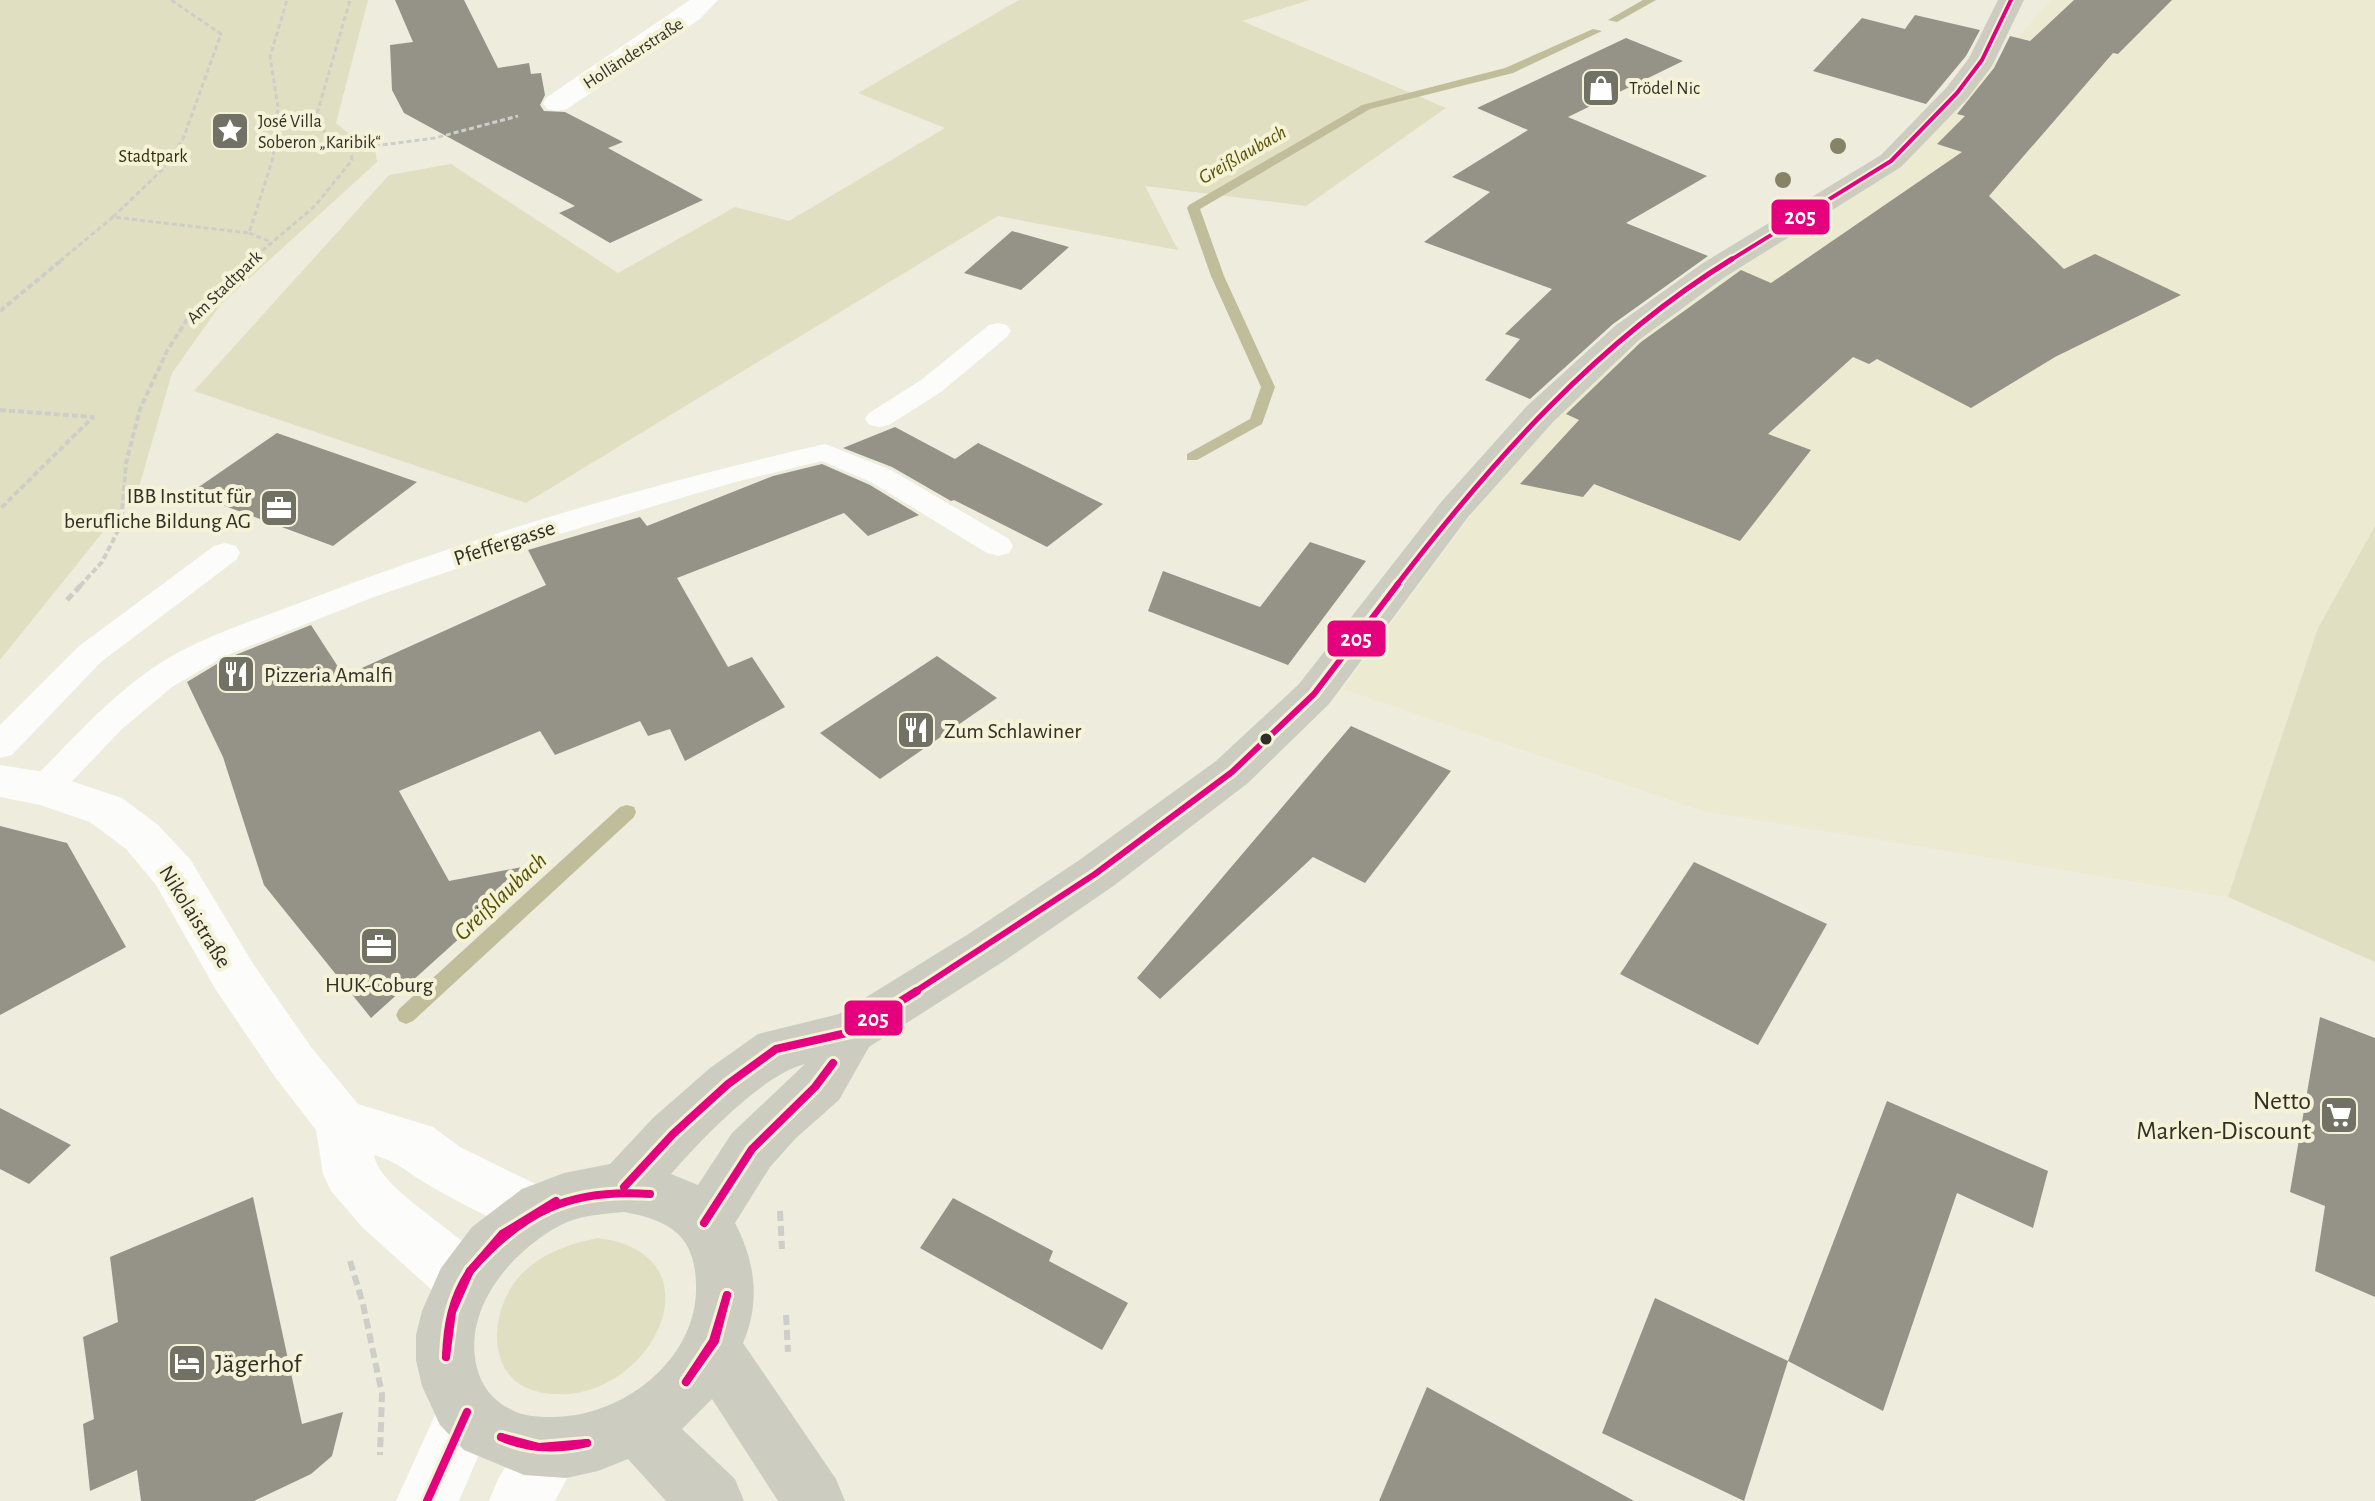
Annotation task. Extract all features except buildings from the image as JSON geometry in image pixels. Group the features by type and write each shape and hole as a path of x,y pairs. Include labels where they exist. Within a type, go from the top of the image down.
{"main road":[{"name":"Holländerstraße","path":"557,103 691,14 702,0"},
{"path":"624,1187 673,1134 728,1084 776,1049 851,1032 1095,874 1232,772 1314,694 1455,509 1540,414 1627,333 1702,279 1891,161 1957,93 1982,60 2011,0"},
{"name":"Nikolaistraße","path":"22,785 106,810 142,837 173,872 234,976 293,1062 341,1122 350,1174 383,1210 463,1281"},
{"path":"704,1223 732,1184 751,1150 777,1122 821,1084 851,1032"},
{"path":"341,1122 414,1144 441,1164 534,1211"},
{"path":"624,1187 670,1198 689,1209 716,1240 726,1280 727,1302 722,1325 712,1347 681,1391 638,1425 608,1438 552,1448 503,1439 482,1427 467,1412 447,1372 446,1326 463,1281 494,1241 534,1211 578,1193 624,1187"},
{"path":"712,1347 814,1501"},
{"path":"427,1501 467,1412"},
{"path":"638,1425 680,1472 713,1501"},
{"path":"520,1501 552,1448"}],"lane":[{"path":"879,419 931,386 998,331"},
{"name":"Pfeffergasse","path":"22,785 110,721 160,679 214,648 363,590 532,532 832,448 998,546"},
{"path":"0,746 90,654 225,553"}],"path":[{"path":"0,311 113,217 162,170 183,139 221,34 171,0"},
{"path":"249,233 273,158 278,107 270,57 287,0"},
{"path":"350,0 316,117 326,134 351,149 480,129 557,103"},
{"name":"Am Stadtpark","path":"67,600 102,562 121,525 126,463 140,409 167,351 188,318 315,206 352,160 351,149"},
{"path":"113,217 249,233 271,242"},
{"path":"0,410 93,417 0,509"},
{"path":"779,1195 782,1254"},
{"path":"348,1253 363,1304 382,1394 380,1460"},
{"path":"786,1313 788,1357"}],"shaded area":[{"path":"2051,0 2375,0 2375,526 2318,628 2228,897 1703,811 1343,689 1499,477 1639,336 1783,239 1903,165"}],"green space":[{"name":"Stadtpark","path":"0,0 368,0 336,123 347,132 373,136 377,162 221,304 172,373 139,487 0,660"},
{"path":"1019,0 1310,0 1242,21 1446,108 1306,206 1145,186 1178,250 998,216 526,503 194,391 389,175 451,164 618,273 735,207 789,221 945,128 858,93"},
{"path":"2375,526 2375,962 2228,897 2318,628"},
{"path":"598,1238 638,1250 659,1272 665,1300 658,1330 639,1358 612,1380 577,1393 539,1392 521,1385 509,1374 497,1344 501,1309 508,1292 526,1270 545,1256"}],"waterway":[{"name":"Greißlaubach","path":"1613,20 1651,0"},
{"name":"Greißlaubach","path":"1192,457 1257,421 1268,387 1218,276 1193,208 1366,107 1509,71 1597,31"},
{"name":"Greißlaubach","path":"406,1015 627,812"}],"transit line":[{"name":"205","path":"624,1187 673,1134 728,1084 776,1049 851,1032 987,947 1095,874 1232,772 1314,694 1455,509 1540,414 1627,333 1714,270 1891,161 1957,93 1982,60 2011,0"},
{"name":"205","path":"704,1223 752,1149 815,1087 833,1063"},
{"name":"205","path":"470,1271 508,1232 550,1206 597,1193 650,1194"},
{"name":"205","path":"470,1271 502,1234 556,1201"},
{"name":"205","path":"446,1357 450,1312 470,1271"},
{"name":"205","path":"446,1357 452,1312 470,1271"},
{"name":"205","path":"686,1382 713,1341 727,1295"},
{"name":"205","path":"686,1382 715,1341 727,1295"},
{"name":"205","path":"427,1501 467,1412"},
{"name":"205","path":"501,1437 539,1447 587,1443"},
{"name":"205","path":"501,1437 521,1445 543,1448 587,1443"}],"place":[{"name":"Trödel Nic","path":"1601,88"},
{"name":"José Villa Soberon „Karibik“","path":"230,131"},
{"name":"IBB Institut für berufliche Bildung AG","path":"279,508"},
{"name":"Pizzeria Amalfi","path":"236,674"},
{"name":"Zum Schlawiner","path":"916,730"},
{"name":"HUK-Coburg","path":"379,946"},
{"name":"Netto Marken-Discount","path":"2339,1115"},
{"name":"Jägerhof","path":"187,1363"}]}
